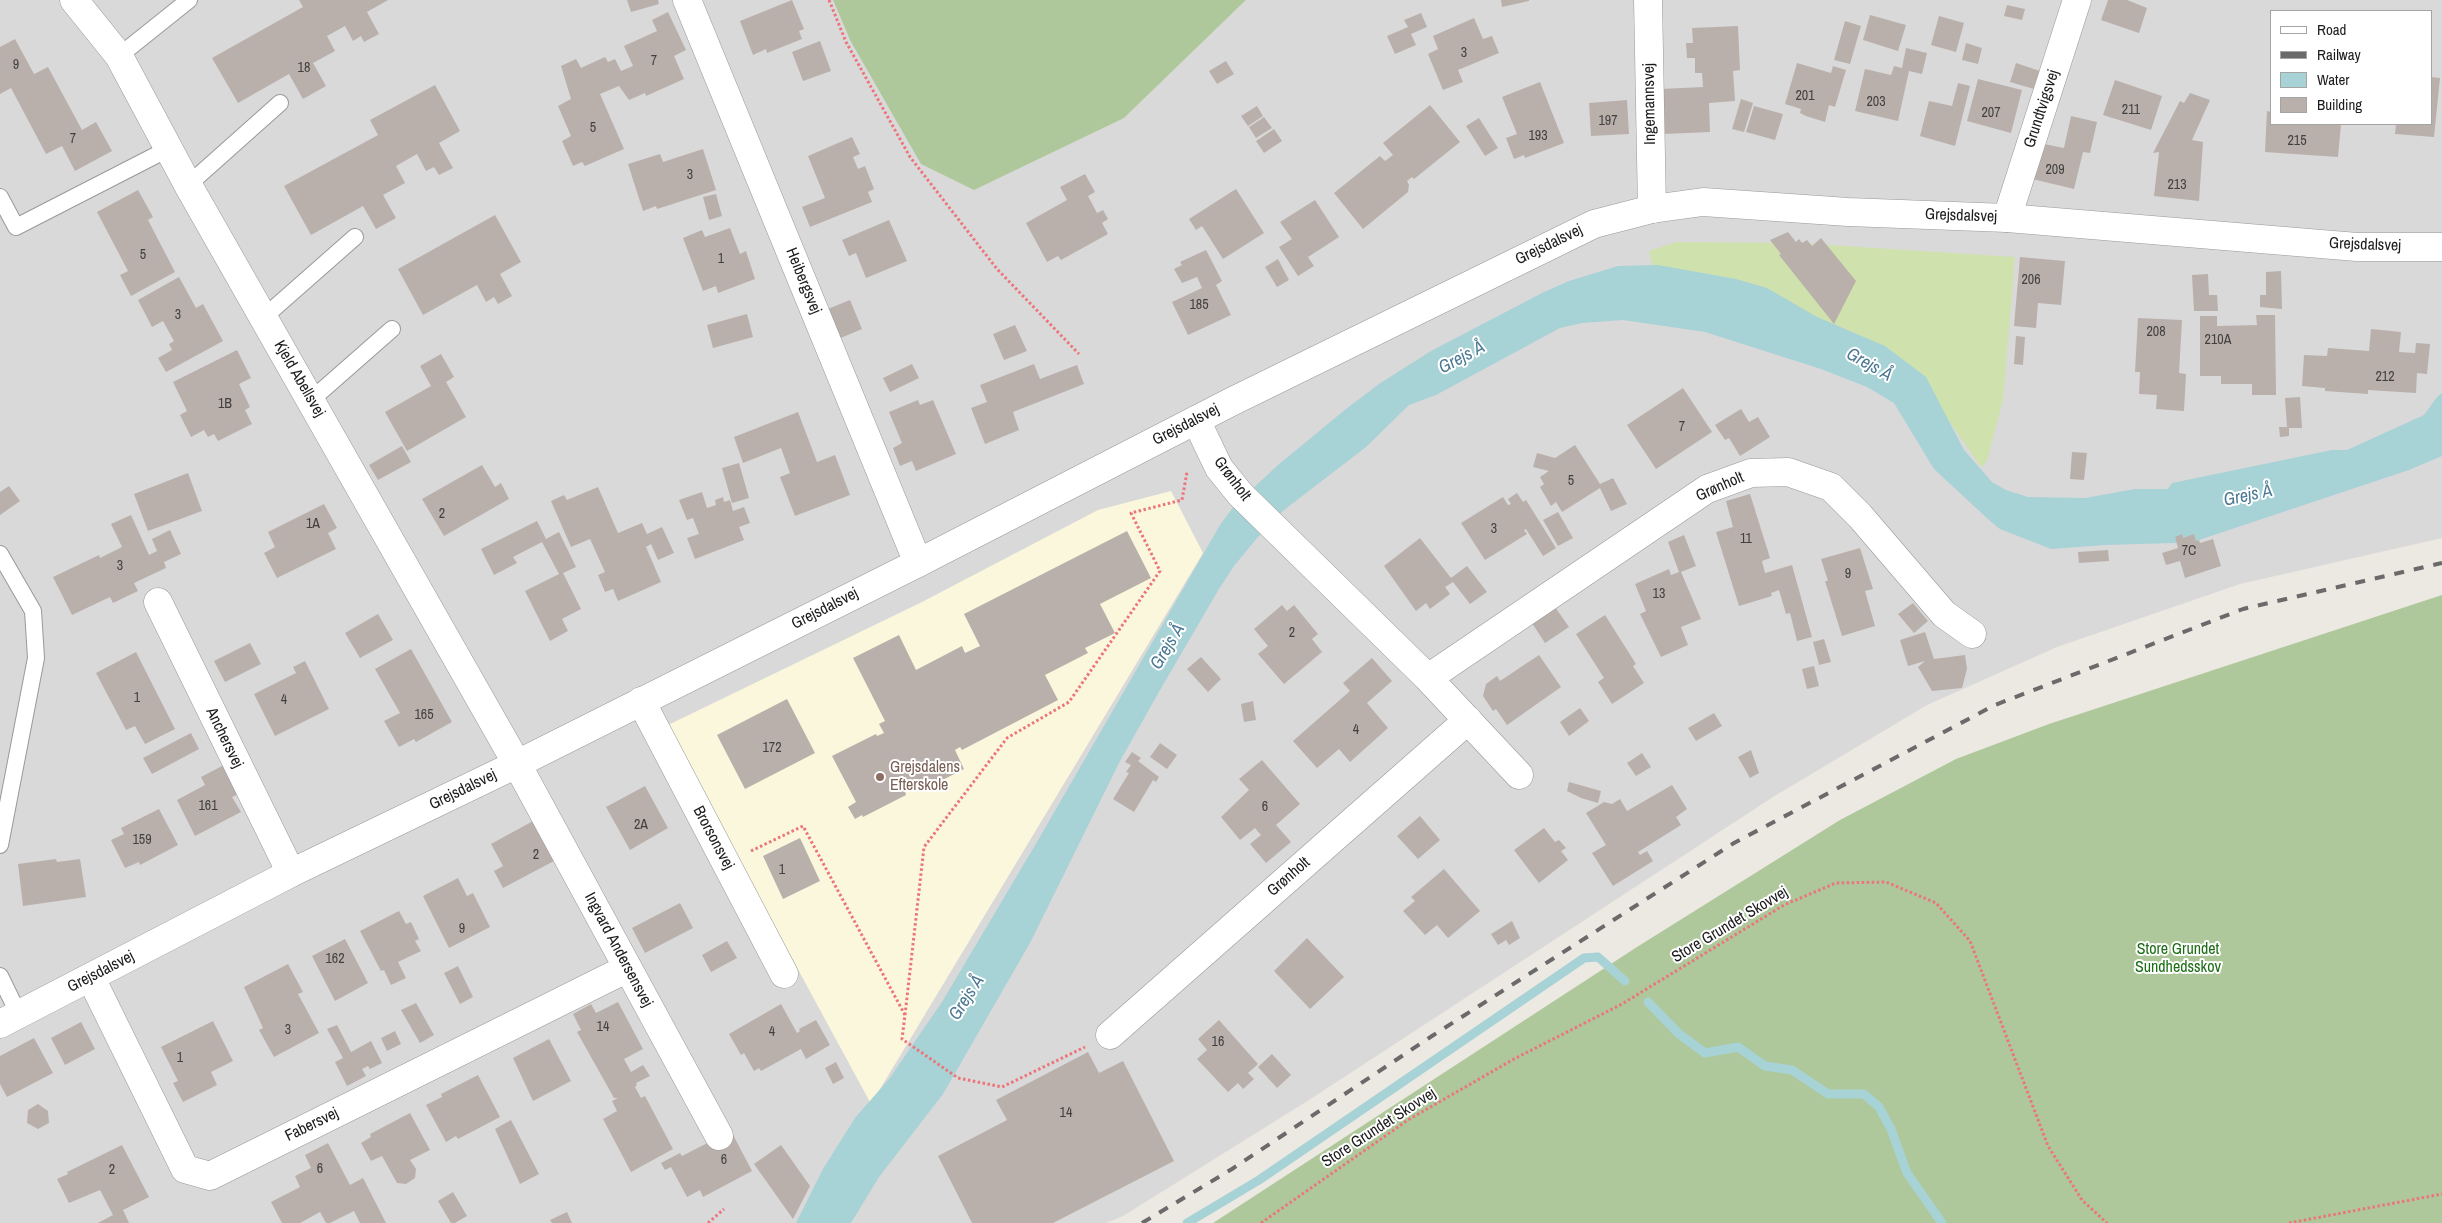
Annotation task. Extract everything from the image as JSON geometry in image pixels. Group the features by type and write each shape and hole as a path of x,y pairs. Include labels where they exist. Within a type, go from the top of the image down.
{"street":[{"name":"Kjeld Abellsvej","path":"74,0 119,56 188,185 518,764"},
{"name":"Heibergsvej","path":"688,0 918,563"},
{"name":"Ingemannsvej","path":"1648,0 1652,209"},
{"name":"Grundtvigsvej","path":"2007,218 2077,0"},
{"name":"Grejsdalsvej","path":"9,1020 291,873 518,764 918,563 1196,420 1594,224 1652,209 1703,202 1848,212 2007,218 2357,246 2442,247"},
{"name":"Grønholt","path":"1196,420 1219,468 1240,494 1428,678 1519,775"},
{"name":"Grønholt","path":"1428,678 1706,489 1751,473 1788,472 1831,487 1860,516 1944,614 1972,634"},
{"name":"Anchersvej","path":"158,602 291,873"},
{"name":"Brorsonsvej","path":"641,701 784,974"},
{"name":"Grønholt","path":"1110,1035 1468,720"},
{"name":"Ingvard Andersensvej","path":"518,764 719,1136"},
{"name":"Fabersvej","path":"91,978 185,1169 210,1176 628,968"}],"lane":[{"path":"119,56 189,0"},
{"path":"188,185 280,103"},
{"path":"0,198 16,226 168,149"},
{"path":"263,318 355,237"},
{"path":"310,401 392,329"},
{"path":"0,554 33,610 36,658 0,845"},
{"name":"Grejsdalsvej","path":"0,976 9,1020"}],"path":[{"path":"829,0 846,42 910,157 998,269 1079,354"},
{"path":"1110,1035 1002,1087 958,1078 902,1039 924,847 1007,738 1069,702 1160,570 1131,513 1182,500 1188,464"},
{"path":"726,864 803,826 905,1015"},
{"name":"Store Grundet Skovvej","path":"1261,1223 1408,1120 1514,1058 1622,1004 1784,905 1836,883 1886,882 1936,903 1970,941 2048,1146 2082,1200 2107,1223"},
{"path":"2289,1223 2442,1194"},
{"path":"708,1223 724,1209"}],"shaded area":[{"path":"0,0 833,0 850,40 1124,118 1246,0 2442,0 2442,538 2240,584 2057,647 1927,705 1773,797 1309,1100 1123,1216 1106,1223 0,1223"},
{"name":"Grejsdalens Efterskole","path":"1171,491 1203,553 871,1104 666,726 922,602 1098,510"}],"green space":[{"path":"833,0 1246,0 1124,118 974,190 921,164 850,40"},
{"path":"1676,242 1798,243 2015,257 2003,400 1987,461 1981,467 1915,372 1654,272 1649,251"},
{"name":"Store Grundet Sundhedsskov","path":"2442,595 2442,1223 1213,1223 1637,947 1840,820 1956,759 2049,724"}],"water":[{"name":"Grejs Å","path":"1658,265 1736,279 1767,288 1817,317 1885,346 1926,377 1964,450 1992,482 2006,490 2028,497 2085,498 2135,489 2168,489 2172,483 2332,450 2347,450 2424,415 2442,393 2442,456 2409,470 2196,541 2194,535 2183,538 2181,535 2175,537 2177,543 2051,549 2000,529 1989,520 1934,469 1894,403 1867,387 1821,369 1705,332 1623,320 1582,323 1560,328 1436,395 1409,405 1366,447 1284,510 1257,538 1234,566 1219,589 1160,690 1120,761 1030,943 943,1094 879,1177 851,1223 796,1223 823,1169 855,1118 889,1079 942,1002 1037,842 1220,525 1234,506 1278,465 1346,409 1379,384 1431,351 1569,281 1618,266"}],"building":[{"path":"299,0 388,0 367,12 379,34 364,42 361,36 353,41 345,26 327,36 335,51 313,63 326,86 303,99 289,74 238,103 212,58 303,7"},
{"path":"627,0 658,0 659,4 631,12"},
{"path":"792,0 804,29 799,31 802,39 767,53 766,49 753,55 740,21"},
{"path":"1501,0 1529,0 1529,1 1502,7"},
{"path":"2108,0 2127,0 2147,8 2139,33 2101,20"},
{"path":"2007,5 2025,9 2022,20 2004,16"},
{"path":"668,12 686,50 674,56 684,79 646,96 645,93 629,100 619,86 600,94 624,149 585,166 582,162 573,166 562,141 571,136 558,106 571,99 561,66 576,59 581,68 605,57 608,62 615,59 621,71 633,66 624,46 657,31 652,20"},
{"path":"1421,13 1427,27 1411,34 1416,45 1395,54 1387,36 1408,27 1404,20"},
{"path":"1870,15 1906,25 1898,51 1863,40"},
{"path":"1939,16 1964,23 1956,52 1931,45"},
{"path":"1474,18 1483,39 1492,36 1499,53 1458,70 1463,82 1443,90 1428,54 1438,49 1433,36"},
{"path":"1845,21 1861,26 1850,64 1834,60"},
{"path":"1738,26 1740,70 1733,71 1735,101 1709,103 1710,132 1663,134 1660,89 1703,87 1702,73 1695,73 1695,58 1687,58 1686,43 1693,43 1692,28"},
{"path":"15,39 34,74 48,67 82,130 96,122 112,151 75,171 62,146 46,154 11,88 0,94 0,47"},
{"path":"820,41 831,71 803,81 792,52"},
{"path":"1966,43 1982,48 1978,64 1962,60"},
{"path":"1906,48 1927,53 1922,74 1909,71 1898,121 1855,111 1865,69 1891,75 1894,66 1902,68"},
{"path":"1226,61 1234,74 1217,84 1209,71"},
{"path":"1797,63 1831,73 1833,66 1846,70 1835,107 1829,105 1825,122 1806,116 1800,113 1801,109 1785,104"},
{"path":"2016,63 2040,71 2034,89 2010,82"},
{"path":"2432,77 2440,78 2434,137 2395,134 2396,125 2432,125"},
{"path":"1978,79 2022,90 2011,133 1967,121"},
{"path":"2115,80 2162,96 2151,130 2103,115"},
{"path":"1540,82 1564,143 1525,158 1524,155 1514,159 1506,138 1517,134 1502,97"},
{"path":"1958,83 1970,86 1955,146 1920,136 1929,101 1952,106"},
{"path":"435,85 460,131 439,143 453,168 439,175 434,167 426,171 417,154 396,166 405,183 383,195 396,218 376,229 363,206 311,235 284,186 378,135 370,120"},
{"path":"2190,93 2210,100 2192,140 2203,142 2199,201 2154,196 2159,152 2153,153 2180,101 2184,103"},
{"path":"1741,99 1753,103 1744,132 1732,129"},
{"path":"1627,100 1629,134 1591,136 1589,103"},
{"path":"1430,105 1460,142 1414,179 1412,177 1407,181 1409,185 1408,192 1363,229 1334,193 1380,156 1385,161 1393,155 1383,143"},
{"path":"1257,106 1263,116 1248,126 1241,116"},
{"path":"1754,106 1783,114 1775,140 1746,132"},
{"path":"2267,111 2270,112 2270,125 2341,125 2338,157 2265,152"},
{"path":"2071,116 2097,122 2090,153 2083,152 2074,189 2024,177 2039,143 2064,148"},
{"path":"1264,117 1272,128 1256,138 1249,127"},
{"path":"1479,118 1498,148 1485,156 1466,126"},
{"path":"1274,129 1282,141 1264,153 1256,141"},
{"path":"852,137 860,154 853,157 858,169 865,166 874,189 868,192 872,202 810,227 802,207 825,198 808,156"},
{"path":"703,149 716,190 657,209 656,206 643,211 628,164 660,154 663,162"},
{"path":"1085,174 1095,192 1088,196 1097,213 1103,210 1108,219 1102,223 1108,234 1061,260 1058,256 1047,262 1026,223 1067,200 1060,187"},
{"path":"1236,189 1264,233 1223,259 1202,226 1196,230 1189,219"},
{"path":"138,190 153,217 148,220 175,272 131,296 120,275 128,271 97,212"},
{"path":"716,194 722,216 709,220 703,197"},
{"path":"1315,200 1339,237 1308,257 1314,266 1298,276 1279,247 1292,239 1280,222"},
{"path":"495,215 521,262 500,274 512,296 498,304 494,297 486,302 477,285 423,315 398,269"},
{"path":"889,220 907,261 866,278 856,253 849,256 842,240"},
{"path":"730,228 740,254 746,251 755,279 718,293 716,286 703,291 683,238 702,230 705,237"},
{"path":"1788,232 1796,242 1799,239 1802,243 1807,240 1812,246 1821,238 1856,281 1834,324 1779,255 1781,254 1770,240"},
{"path":"1206,250 1222,281 1216,285 1231,315 1188,335 1172,302 1202,288 1197,277 1182,283 1174,269 1182,265 1180,262"},
{"path":"2020,257 2065,261 2061,305 2038,303 2036,328 2014,326"},
{"path":"1278,259 1289,280 1277,287 1265,267"},
{"path":"2281,271 2282,309 2260,307 2260,295 2266,295 2266,272"},
{"path":"2208,274 2209,295 2217,295 2218,311 2194,311 2192,275"},
{"path":"179,277 196,308 203,304 223,341 166,372 158,358 172,350 169,344 174,341 163,321 152,327 138,300"},
{"path":"850,300 862,329 836,340 823,311"},
{"path":"747,314 753,337 713,348 707,325"},
{"path":"2256,315 2275,315 2276,395 2252,395 2252,384 2221,384 2221,376 2200,376 2200,316 2217,316 2217,326 2257,325"},
{"path":"2138,318 2182,320 2179,373 2186,374 2184,411 2156,409 2157,395 2139,394 2140,372 2135,372"},
{"path":"1015,325 1027,351 1004,360 993,334"},
{"path":"2371,329 2401,332 2399,352 2415,353 2416,343 2430,344 2427,374 2417,373 2416,393 2368,390 2368,394 2325,391 2325,388 2302,386 2304,355 2327,356 2328,348 2369,351"},
{"path":"2016,336 2025,337 2023,365 2014,364"},
{"path":"237,350 251,378 239,384 250,407 245,410 252,424 218,441 214,434 208,437 204,430 191,437 180,415 187,411 173,382"},
{"path":"441,354 454,377 446,382 466,417 407,451 385,412 431,386 420,366"},
{"path":"912,364 919,378 890,392 883,378"},
{"path":"1034,364 1040,379 1077,365 1084,384 1013,412 1019,430 985,444 971,408 987,402 980,385"},
{"path":"1683,388 1712,432 1656,469 1627,425"},
{"path":"2300,397 2302,428 2289,428 2289,436 2280,437 2279,427 2287,427 2285,398"},
{"path":"918,400 920,405 933,400 956,454 916,471 912,461 900,466 893,448 902,443 889,412"},
{"path":"1741,409 1749,422 1758,417 1770,437 1740,456 1729,438 1725,440 1715,425"},
{"path":"798,412 817,462 835,455 850,495 795,516 780,477 790,473 781,448 743,463 734,437"},
{"path":"1575,445 1600,484 1613,478 1627,504 1611,511 1600,488 1562,512 1556,502 1551,506 1540,487 1544,484 1540,477 1549,471 1533,467 1537,453 1555,458"},
{"path":"402,446 411,462 378,480 369,465"},
{"path":"2072,452 2087,453 2084,480 2070,479"},
{"path":"739,463 749,498 732,503 722,468"},
{"path":"482,465 495,487 501,483 509,499 444,536 422,499"},
{"path":"188,473 202,511 148,531 134,494"},
{"path":"9,486 20,501 0,515 0,492"},
{"path":"598,487 618,533 642,523 647,534 662,527 674,553 658,560 651,544 646,547 661,582 618,601 613,589 605,592 598,575 605,572 590,539 571,547 551,501 564,495 567,500"},
{"path":"702,492 707,508 716,505 715,500 723,497 724,502 730,500 733,511 744,507 750,523 739,527 744,540 695,559 687,538 699,534 693,518 687,520 679,500"},
{"path":"1517,493 1523,502 1526,500 1556,548 1543,556 1526,529 1524,530 1527,534 1485,560 1461,523 1503,497 1508,505 1511,504 1508,499"},
{"path":"1750,494 1770,558 1762,561 1765,573 1792,565 1812,637 1797,641 1790,613 1786,614 1779,590 1771,593 1772,596 1739,606 1716,532 1733,527 1726,501"},
{"path":"324,504 337,528 328,533 336,549 277,578 264,553 275,547 268,532"},
{"path":"1558,512 1573,538 1558,546 1543,520"},
{"path":"131,515 149,555 157,551 152,539 170,530 181,554 164,562 166,568 134,583 138,591 113,603 110,597 72,615 53,577 99,555 100,558 122,547 111,524"},
{"path":"537,521 546,539 559,532 576,567 563,573 581,609 562,619 568,631 550,641 525,591 559,574 542,542 513,557 517,563 494,575 481,549"},
{"path":"1127,531 1151,578 1100,604 1115,633 1085,648 1088,653 1045,675 1058,700 962,750 960,747 955,750 964,769 923,790 919,781 904,788 906,795 863,817 862,815 855,819 848,807 856,802 832,756 876,734 877,736 884,733 879,724 885,721 853,658 899,635 916,670 962,646 965,653 980,646 964,614"},
{"path":"2182,534 2183,538 2194,534 2196,541 2199,540 2200,543 2213,539 2221,566 2185,578 2180,561 2166,565 2162,553 2178,548 2175,537"},
{"path":"1684,535 1696,566 1681,572 1701,619 1681,627 1688,645 1661,657 1640,614 1646,611 1635,584 1669,569 1671,575 1679,572 1668,542"},
{"path":"1420,538 1451,578 1467,566 1487,592 1470,604 1453,582 1445,587 1450,594 1430,609 1426,603 1416,611 1384,566"},
{"path":"1860,548 1873,589 1865,591 1875,626 1842,636 1825,581 1828,581 1821,559"},
{"path":"2108,550 2109,561 2079,563 2078,552"},
{"path":"1913,603 1928,621 1914,633 1898,614"},
{"path":"1282,605 1287,611 1294,605 1318,634 1312,639 1322,652 1284,684 1258,654 1268,646 1254,629"},
{"path":"1555,607 1569,627 1545,643 1532,623"},
{"path":"378,614 393,640 360,658 345,633"},
{"path":"1605,615 1636,664 1633,666 1644,683 1612,704 1598,682 1604,678 1576,634"},
{"path":"1925,632 1934,659 1965,655 1967,669 1962,688 1932,691 1918,667 1925,661 1908,666 1900,640"},
{"path":"1824,639 1831,662 1819,665 1813,642"},
{"path":"250,643 261,664 225,682 214,661"},
{"path":"411,649 452,722 416,742 414,739 399,747 384,721 400,713 375,669"},
{"path":"136,652 175,729 145,744 135,726 126,730 96,673"},
{"path":"1539,655 1561,687 1507,725 1496,709 1493,711 1483,696 1486,684 1497,676 1500,681"},
{"path":"1201,657 1221,679 1208,692 1187,669"},
{"path":"1372,658 1392,681 1367,703 1388,728 1350,762 1339,749 1317,768 1293,741 1350,691 1343,683"},
{"path":"305,661 329,709 275,736 254,694 296,673 293,667"},
{"path":"1814,666 1819,686 1807,689 1802,669"},
{"path":"787,699 815,753 745,789 717,735"},
{"path":"1253,701 1256,720 1244,722 1241,704"},
{"path":"1580,708 1589,721 1569,736 1560,722"},
{"path":"1714,713 1722,726 1696,741 1688,728"},
{"path":"191,733 199,749 152,774 143,758"},
{"path":"1160,743 1177,755 1167,769 1150,757"},
{"path":"1751,750 1759,773 1750,778 1738,757"},
{"path":"1132,752 1141,758 1138,761 1159,777 1156,782 1153,780 1134,812 1113,799 1129,773 1126,772 1131,765 1125,762"},
{"path":"1642,753 1651,767 1636,776 1627,763"},
{"path":"1262,760 1300,804 1276,825 1291,842 1266,863 1250,844 1261,835 1255,828 1240,840 1221,817 1249,790 1239,779"},
{"path":"224,765 239,794 232,797 241,812 195,836 177,800 205,785 201,777"},
{"path":"1569,782 1601,791 1598,803 1567,791"},
{"path":"1672,785 1687,809 1676,817 1681,825 1638,852 1640,855 1647,851 1653,861 1613,886 1592,853 1606,845 1586,813 1604,802 1612,804 1620,799 1627,811"},
{"path":"645,786 668,828 630,850 606,807"},
{"path":"159,809 178,845 140,865 139,862 125,868 111,840 124,834 121,828"},
{"path":"1420,816 1440,840 1418,859 1397,836"},
{"path":"533,821 554,861 503,888 494,871 503,866 491,844"},
{"path":"1544,828 1555,842 1559,840 1566,848 1561,851 1568,860 1539,883 1514,850"},
{"path":"800,838 820,881 783,899 763,856"},
{"path":"56,859 57,862 80,859 86,897 23,906 18,864"},
{"path":"1444,869 1480,911 1448,938 1437,925 1425,935 1403,911 1415,901 1411,897"},
{"path":"458,878 467,896 473,893 490,927 449,948 423,896"},
{"path":"680,903 693,928 645,953 632,928"},
{"path":"399,911 406,924 411,922 419,939 415,941 421,951 398,962 406,978 391,985 384,970 381,971 360,931"},
{"path":"1512,921 1520,938 1509,945 1506,940 1498,945 1491,934"},
{"path":"1307,938 1344,977 1310,1009 1274,971"},
{"path":"345,939 368,983 335,1001 312,956"},
{"path":"727,941 737,958 711,972 702,955"},
{"path":"288,964 303,992 298,994 319,1033 274,1057 259,1030 263,1028 244,987"},
{"path":"458,966 473,997 460,1004 444,973"},
{"path":"618,1002 643,1049 624,1059 631,1072 643,1065 650,1076 636,1083 635,1087 641,1098 645,1096 673,1149 631,1172 603,1119 617,1111 612,1101 618,1098 614,1098 577,1032 581,1030 573,1014 591,1004 596,1013"},
{"path":"416,1003 434,1035 420,1043 401,1010"},
{"path":"781,1004 797,1033 800,1031 799,1029 816,1020 830,1045 806,1059 801,1049 761,1071 759,1068 754,1071 744,1053 741,1055 729,1034"},
{"path":"1219,1020 1258,1064 1248,1073 1254,1079 1243,1089 1238,1083 1228,1092 1197,1059 1207,1050 1198,1039"},
{"path":"213,1021 233,1061 211,1072 217,1085 183,1102 173,1083 178,1081 161,1047"},
{"path":"81,1022 95,1049 65,1065 51,1038"},
{"path":"337,1025 351,1052 371,1041 382,1063 370,1069 368,1066 362,1069 366,1076 347,1086 335,1062 343,1058 327,1029"},
{"path":"395,1031 401,1044 387,1051 381,1038"},
{"path":"34,1038 53,1073 7,1097 0,1084 0,1056"},
{"path":"549,1039 571,1081 533,1101 513,1058"},
{"path":"1088,1052 1099,1073 1123,1061 1174,1161 1053,1223 972,1223 938,1156 1007,1120 996,1100"},
{"path":"1272,1054 1291,1075 1277,1088 1258,1067"},
{"path":"836,1062 844,1078 833,1084 825,1068"},
{"path":"478,1075 500,1117 458,1139 456,1136 446,1142 426,1105 442,1097 441,1094"},
{"path":"38,1104 48,1111 49,1123 38,1129 27,1123 28,1110"},
{"path":"410,1113 430,1150 410,1160 416,1169 415,1178 406,1184 397,1183 382,1156 371,1161 361,1143 371,1137 370,1134"},
{"path":"511,1120 539,1174 520,1184 495,1129"},
{"path":"731,1131 752,1171 703,1197 700,1190 687,1197 671,1167 665,1170 661,1163 680,1153 682,1156"},
{"path":"328,1143 350,1185 363,1178 386,1223 360,1223 354,1211 330,1223 326,1223 320,1212 300,1223 282,1223 271,1202 300,1187 295,1176 311,1168 305,1155"},
{"path":"122,1145 149,1197 123,1210 129,1223 98,1223 113,1215 100,1190 69,1203 57,1179 68,1174 67,1172"},
{"path":"781,1145 810,1186 793,1219 754,1164"},
{"path":"453,1192 467,1216 455,1223 451,1223 438,1201"},
{"path":"567,1212 572,1223 552,1223 550,1220"}],"waterway":[{"path":"1187,1223 1259,1180 1584,958 1598,957 1625,981"},
{"path":"1648,1002 1679,1034 1705,1053 1738,1047 1765,1066 1792,1070 1828,1094 1864,1094 1879,1107 1891,1129 1907,1173 1942,1223"}],"railway":[{"path":"1142,1223 1232,1169 1432,1036 1734,843 1995,705 2243,609 2442,563"}],"place":[{"name":"Grejsdalens Efterskole","path":"880,777"}]}
